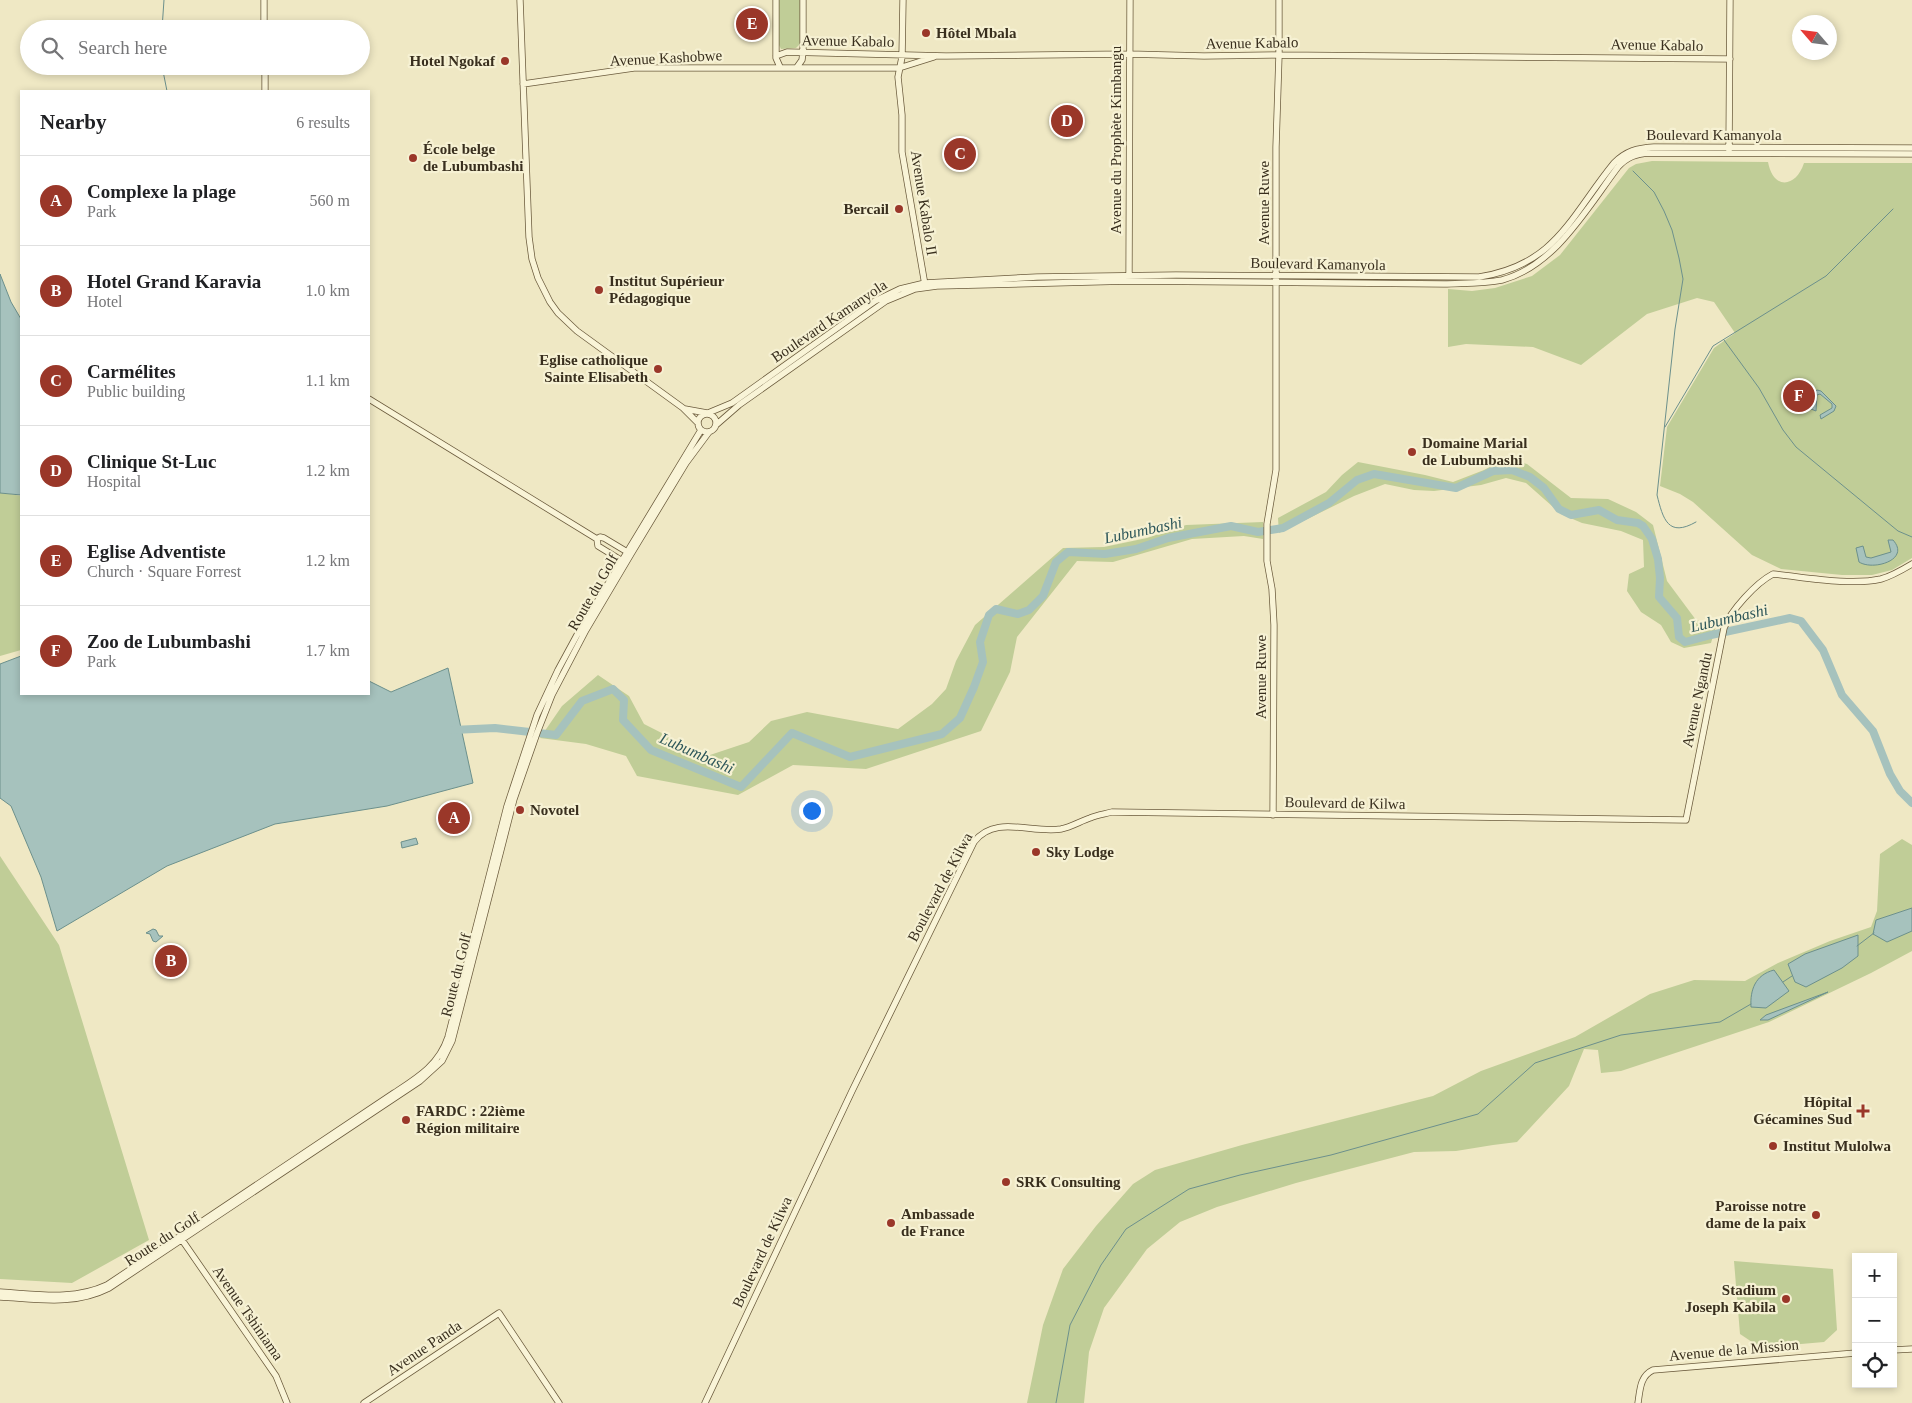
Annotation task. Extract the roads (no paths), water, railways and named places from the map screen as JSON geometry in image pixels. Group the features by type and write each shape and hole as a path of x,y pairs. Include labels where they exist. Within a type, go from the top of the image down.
{"street":[{"path":"264,0 264,20"},
{"path":"520,0 529,237 532,259 538,278 558,314 577,331 683,408 700,427 709,432 716,425 714,417 708,413 683,408"},
{"path":"776,0 776,57 780,67"},
{"path":"797,67 802,60 803,52 803,0"},
{"name":"Avenue Kabalo II","path":"903,0 902,54 898,77 904,163 925,285"},
{"name":"Avenue du Prophète Kimbangu","path":"1129,278 1130,0"},
{"name":"Avenue Ruwe","path":"1273,815 1274,625 1272,589 1267,560 1267,524 1276,470 1276,147 1279,0"},
{"path":"1729,150 1730,0"},
{"name":"Avenue Kabalo","path":"776,57 787,52 803,52 941,56 1129,54 1730,59"},
{"name":"Avenue Kabalo","path":"780,67 899,68 941,56"},
{"path":"764,67 776,57"},
{"name":"Avenue Kashobwe","path":"523,84 634,68 780,67"},
{"path":"265,75 265,90"},
{"name":"Boulevard Kamanyola","path":"708,413 727,406 886,301 925,285 1101,278 1276,278 1444,284 1502,280 1526,270 1556,248 1618,167 1636,155 1729,150 1912,148"},
{"name":"Boulevard Kamanyola","path":"1729,150 1912,154"},
{"name":"Boulevard Kamanyola","path":"716,425 784,369"},
{"path":"370,400 596,539 604,538 629,552 700,427 701,416 708,413"},
{"name":"Route du Golf","path":"0,1297 69,1300 90,1297 109,1288 420,1082 445,1058 451,1044 479,921 533,735 566,666 623,562 686,463 709,432"},
{"path":"596,539 598,546 623,562"},
{"name":"Avenue Ngandu","path":"1686,820 1724,628 1730,617 1753,590 1762,580 1772,574 1868,581 1893,575 1912,564"},
{"name":"Boulevard de Kilwa","path":"705,1403 857,1082 972,846 980,835 997,827 1064,829 1096,816 1112,812 1686,820"},
{"path":"0,1292 66,1296 90,1292 181,1239"},
{"name":"Avenue Tshiniama","path":"181,1239 276,1376 287,1403"},
{"name":"Avenue Panda","path":"364,1403 499,1314 559,1403"},
{"path":"1897,1350 1912,1349"},
{"name":"Avenue de la Mission","path":"1638,1403 1643,1378 1653,1370 1852,1353"}],"water":[{"path":"0,274 11,302 20,317 20,495 0,493"},
{"path":"1817,390 1821,391 1836,406 1834,411 1821,419 1820,415 1832,408 1832,404 1820,394 1817,395 1816,411 1811,409 1813,393"},
{"path":"1888,540 1893,540 1897,547 1897,553 1894,558 1888,562 1873,565 1859,562 1856,548 1863,546 1866,557 1871,558 1891,552"},
{"path":"20,656 20,695 370,695 370,682 391,692 448,668 473,783 387,806 275,824 167,866 57,931 41,877 11,806 0,798 0,664"},
{"path":"416,838 418,844 402,848 401,842"},
{"path":"1912,908 1912,931 1887,942 1873,934 1876,920"},
{"path":"153,929 156,930 159,936 163,936 156,942 153,941 150,934 146,933"},
{"path":"1858,935 1858,956 1842,968 1806,987 1795,982 1788,964 1805,954"},
{"path":"1774,970 1789,991 1766,1008 1751,1007 1753,989 1758,979"},
{"path":"1828,992 1768,1020 1760,1020 1766,1015"}],"waterway":[{"path":"163,20 164,0"},
{"path":"164,75 167,90"},
{"path":"1633,171 1654,192 1664,211 1672,230 1683,279 1675,329 1657,495 1668,524 1679,528 1696,522"},
{"path":"1665,427 1713,346 1826,276 1893,209"},
{"path":"1724,340 1759,388 1783,430 1796,447 1898,531 1912,537"},
{"name":"Lubumbashi","path":"453,730 495,728 556,735 582,701 613,689 624,700 623,720 651,750 741,787 792,733 850,757 942,734 960,718 974,687 983,662 980,642 989,615 996,609 1018,614 1029,610 1043,596 1056,562 1068,552 1105,554 1136,549 1168,538 1231,526 1258,532 1283,528 1329,503 1357,480 1374,474 1456,488 1493,471 1512,470 1530,477 1544,488 1559,509 1571,515 1599,510 1617,520 1638,523 1643,526 1652,539 1658,559 1659,597 1677,618 1679,637 1685,642 1790,618 1801,621 1823,650 1842,695 1873,731 1890,774 1900,791 1912,803"},
{"path":"1857,946 1874,933"},
{"path":"1783,982 1792,976"},
{"path":"1056,1403 1070,1325 1101,1265 1126,1229 1189,1189 1240,1175 1331,1155 1478,1114 1535,1063 1621,1035 1720,1022 1751,1004"}],"place":[{"name":"Eglise Adventiste","path":"752,24"},
{"name":"Hôtel Mbala","path":"926,33"},
{"name":"Hotel Ngokaf","path":"505,61"},
{"name":"Clinique St-Luc","path":"1067,121"},
{"name":"Carmélites","path":"960,154"},
{"name":"École belge de Lubumbashi","path":"413,158"},
{"name":"Bercail","path":"899,209"},
{"name":"Institut Supérieur Pédagogique","path":"599,290"},
{"name":"Eglise catholique Sainte Elisabeth","path":"658,369"},
{"name":"Zoo de Lubumbashi","path":"1799,396"},
{"name":"Domaine Marial de Lubumbashi","path":"1412,452"},
{"name":"Novotel","path":"520,810"},
{"name":"Complexe la plage","path":"454,818"},
{"name":"Sky Lodge","path":"1036,852"},
{"name":"Hotel Grand Karavia","path":"171,961"},
{"name":"Hôpital Gécamines Sud","path":"1863,1111"},
{"name":"FARDC : 22ième Région militaire","path":"406,1120"},
{"name":"Institut Mulolwa","path":"1773,1146"},
{"name":"SRK Consulting","path":"1006,1182"},
{"name":"Paroisse notre dame de la paix","path":"1816,1215"},
{"name":"Ambassade de France","path":"891,1223"},
{"name":"Stadium Joseph Kabila","path":"1786,1299"}]}
